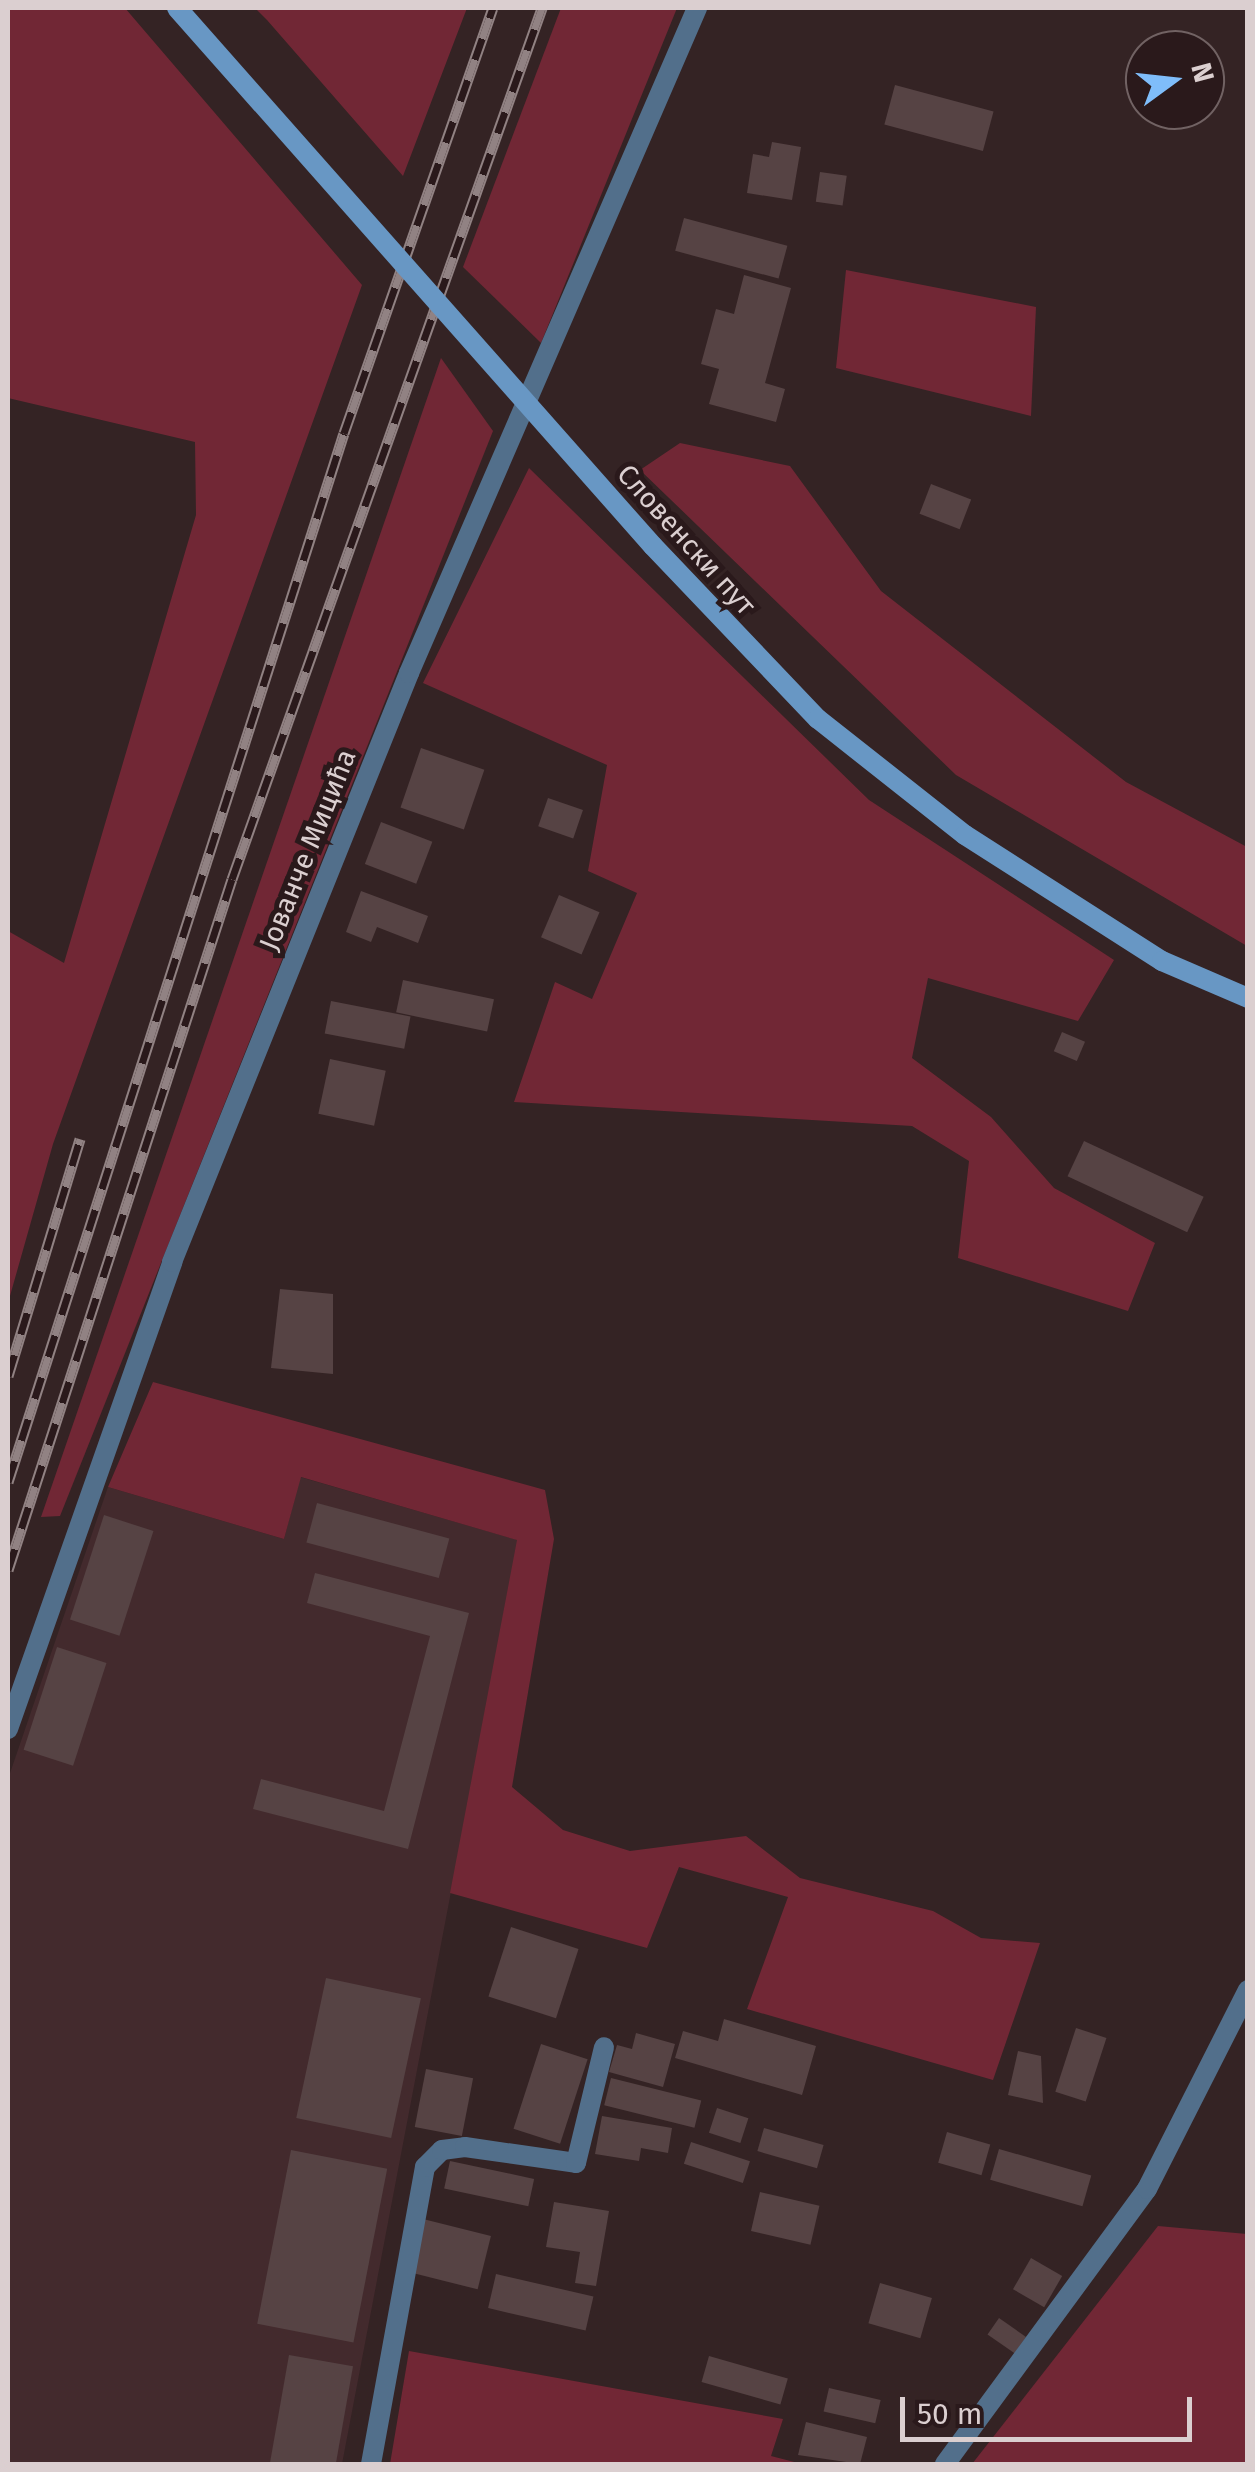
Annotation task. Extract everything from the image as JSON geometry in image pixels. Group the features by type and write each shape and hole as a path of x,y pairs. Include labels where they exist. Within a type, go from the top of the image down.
{"street":[{"name":"Словенски пут","path":"177,8 654,546 818,719 965,835 1162,961 1248,998"},
{"name":"Јованче Мицића","path":"8,1729 187,1225 409,673 698,8"},
{"path":"945,2464 1147,2189 1248,1990"},
{"path":"371,2464 425,2167 442,2150 465,2147 576,2163 604,2048"}],"shaded area":[{"path":"8,8 125,8 362,285 53,1144 8,1303 8,931 64,963 196,515 195,442 8,398"},
{"path":"255,8 467,8 403,176 267,20"},
{"path":"561,8 677,8 541,343 463,267"},
{"path":"846,270 1036,307 1031,416 836,368"},
{"path":"441,358 493,431 60,1516 41,1517"},
{"path":"680,443 790,466 881,591 1126,782 1247,847 1247,946 956,775 640,470"},
{"path":"529,468 869,800 1114,960 1078,1021 928,978 912,1058 991,1117 1054,1188 1155,1243 1128,1311 958,1258 969,1161 912,1126 514,1102 555,982 592,999 637,893 588,871 607,765 423,683"},
{"path":"153,1382 545,1490 554,1539 512,1787 563,1830 630,1851 746,1836 800,1878 933,1911 981,1938 1040,1943 993,2080 747,2009 788,1897 679,1867 647,1948 450,1893 517,1540 301,1477 284,1539 108,1487"},
{"path":"300,1477 518,1540 342,2464 8,2464 8,1779 108,1487 284,1539"},
{"path":"1158,2226 1247,2234 1247,2464 972,2464"},
{"path":"409,2351 783,2419 771,2456 802,2464 390,2464"}],"building":[{"path":"895,85 994,111 983,151 884,125"},
{"path":"772,142 801,147 792,200 747,193 753,154 769,157"},
{"path":"820,172 847,176 843,205 816,202"},
{"path":"684,218 787,246 779,279 675,251"},
{"path":"744,275 791,288 765,383 785,389 776,422 709,404 719,369 701,364 716,309 734,314"},
{"path":"931,484 971,499 960,529 920,514"},
{"path":"421,748 484,770 464,829 400,808"},
{"path":"548,798 583,810 573,838 538,826"},
{"path":"381,822 432,842 416,884 365,864"},
{"path":"361,891 428,916 418,943 377,927 371,942 346,932"},
{"path":"559,895 600,912 582,955 541,937"},
{"path":"403,980 494,999 487,1032 396,1012"},
{"path":"331,1001 411,1016 404,1049 325,1033"},
{"path":"1062,1032 1085,1042 1077,1061 1054,1051"},
{"path":"330,1059 386,1071 374,1126 318,1114"},
{"path":"1084,1141 1204,1197 1187,1232 1068,1176"},
{"path":"280,1289 333,1294 333,1374 271,1368"},
{"path":"317,1503 449,1538 439,1578 306,1543"},
{"path":"104,1515 153,1531 119,1636 70,1620"},
{"path":"315,1573 469,1613 408,1849 253,1809 261,1779 384,1811 430,1636 307,1603"},
{"path":"57,1647 106,1663 73,1766 24,1750"},
{"path":"511,1927 579,1949 556,2018 488,1996"},
{"path":"326,1978 421,1998 391,2138 296,2118"},
{"path":"724,2019 816,2046 802,2095 675,2058 683,2031 718,2041"},
{"path":"1076,2028 1106,2038 1086,2102 1055,2092"},
{"path":"636,2033 675,2044 663,2087 609,2072 617,2045 632,2049"},
{"path":"541,2044 588,2059 560,2144 513,2129"},
{"path":"1018,2051 1041,2056 1043,2103 1008,2095"},
{"path":"426,2069 473,2078 462,2136 415,2127"},
{"path":"611,2078 701,2100 694,2128 604,2105"},
{"path":"717,2108 748,2118 740,2143 709,2133"},
{"path":"602,2116 672,2128 668,2153 641,2148 639,2161 595,2154"},
{"path":"764,2128 824,2145 817,2168 757,2151"},
{"path":"947,2132 990,2144 981,2175 938,2163"},
{"path":"691,2142 750,2161 743,2183 684,2164"},
{"path":"999,2149 1091,2175 1082,2206 990,2180"},
{"path":"291,2150 387,2169 353,2342 257,2324"},
{"path":"450,2161 534,2179 528,2206 444,2188"},
{"path":"760,2192 819,2206 810,2245 751,2231"},
{"path":"554,2202 609,2211 596,2286 575,2283 580,2252 546,2247"},
{"path":"423,2219 491,2236 478,2289 410,2272"},
{"path":"1031,2258 1062,2276 1044,2307 1013,2289"},
{"path":"496,2274 593,2296 586,2331 488,2308"},
{"path":"880,2283 932,2298 920,2338 868,2323"},
{"path":"999,2318 1026,2337 1015,2353 988,2334"},
{"path":"289,2355 353,2366 336,2464 270,2464"},
{"path":"709,2356 788,2379 780,2405 702,2382"},
{"path":"829,2388 881,2400 875,2423 824,2411"},
{"path":"806,2422 867,2437 860,2464 798,2455"}],"railway":[{"path":"8,1482 344,433 493,8"},
{"path":"8,1570 232,879 542,8"},
{"path":"8,1376 80,1139"}]}
